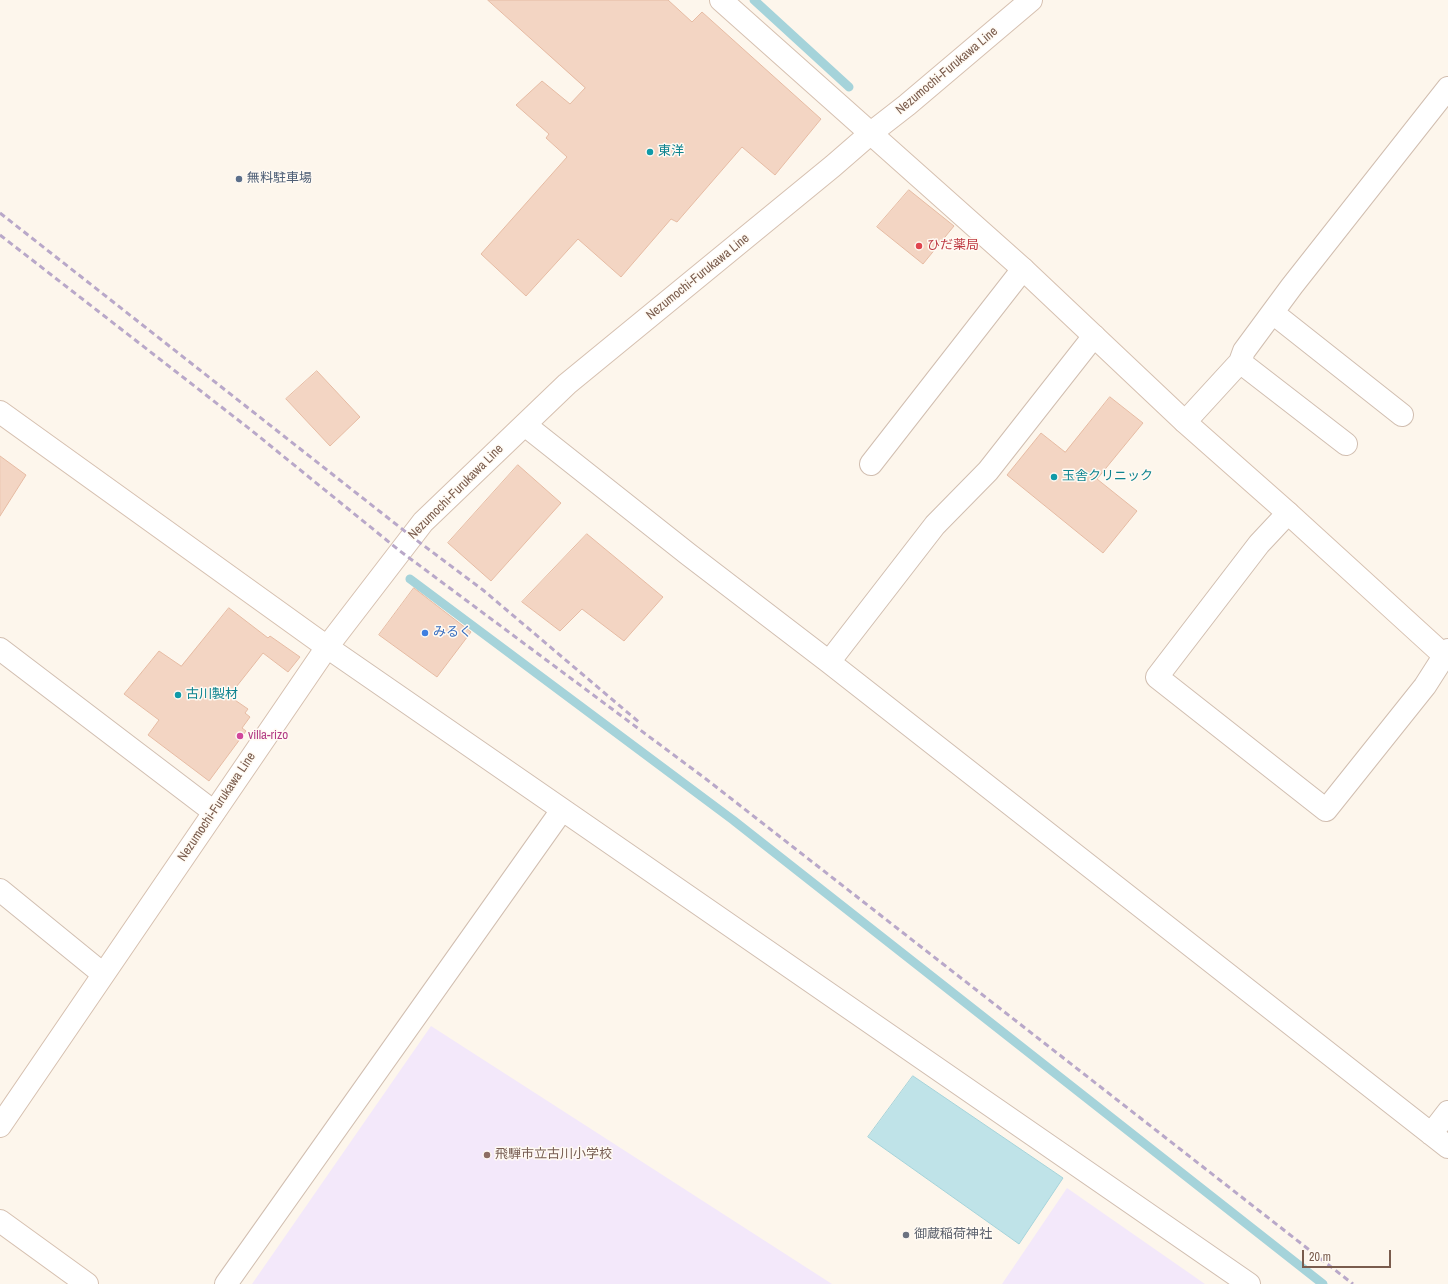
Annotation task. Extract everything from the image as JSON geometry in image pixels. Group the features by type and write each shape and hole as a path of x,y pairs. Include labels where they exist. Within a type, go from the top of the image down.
{"street":[{"path":"720,0 1023,269 1185,422 1288,513 1447,655 1425,686 1326,810 1157,677 1259,544 1288,513"},
{"name":"Nezumochi-Furukawa Line","path":"0,1126 327,647 423,522 567,384 907,105 1031,0"},
{"path":"1185,422 1240,362 1244,351 1292,286 1448,88"},
{"path":"871,464 1023,269"},
{"path":"1273,313 1402,415"},
{"path":"829,662 935,525 988,471 1094,336"},
{"path":"1240,362 1346,444"},
{"path":"0,412 327,647 1249,1284"},
{"path":"525,425 688,554 829,662 1440,1140 1448,1112"},
{"path":"0,650 214,812"},
{"path":"226,1284 562,810"},
{"path":"0,890 103,974"},
{"path":"0,1221 87,1284"}],"shaded area":[{"name":"飛騨市立古川小学校","path":"431,1026 832,1284 252,1284"},
{"path":"1067,1188 1205,1284 1002,1284"}],"water":[{"path":"913,1076 1063,1178 1019,1244 868,1137"}],"building":[{"name":"東洋","path":"488,0 668,0 692,22 702,12 821,119 775,175 742,147 677,222 671,219 621,277 578,239 526,296 481,254 567,157 546,138 549,134 516,105 542,81 570,104 585,88"},
{"name":"ひだ薬局","path":"909,190 954,226 923,264 877,227"},
{"path":"317,371 360,417 330,446 286,399"},
{"name":"玉舎クリニック","path":"1110,397 1143,423 1097,479 1137,511 1103,553 1007,475 1041,433 1065,452"},
{"path":"0,456 26,475 0,516"},
{"path":"518,465 561,503 491,581 448,543"},
{"path":"587,534 663,597 624,641 582,609 560,631 522,602"},
{"name":"みるく","path":"414,588 471,632 437,677 379,635"},
{"name":"古川製材","path":"229,608 268,638 270,636 300,657 288,672 263,653 229,696 248,709 245,713 250,717 242,728 246,731 209,781 148,735 159,720 124,694 159,651 181,666"}],"waterway":[{"path":"754,0 849,87"},
{"path":"410,579 733,820 1323,1284"}],"railway":[{"path":"0,213 411,536 483,590 640,723"},
{"path":"0,235 251,430 400,551 706,779 1353,1284"}],"place":[{"name":"東洋","path":"650,152"},
{"name":"無料駐車場","path":"239,179"},
{"name":"ひだ薬局","path":"919,246"},
{"name":"玉舎クリニック","path":"1054,477"},
{"name":"みるく","path":"425,633"},
{"name":"古川製材","path":"178,695"},
{"name":"villa-rizo","path":"240,736"},
{"name":"飛騨市立古川小学校","path":"487,1155"},
{"name":"御蔵稲荷神社","path":"906,1235"}]}
